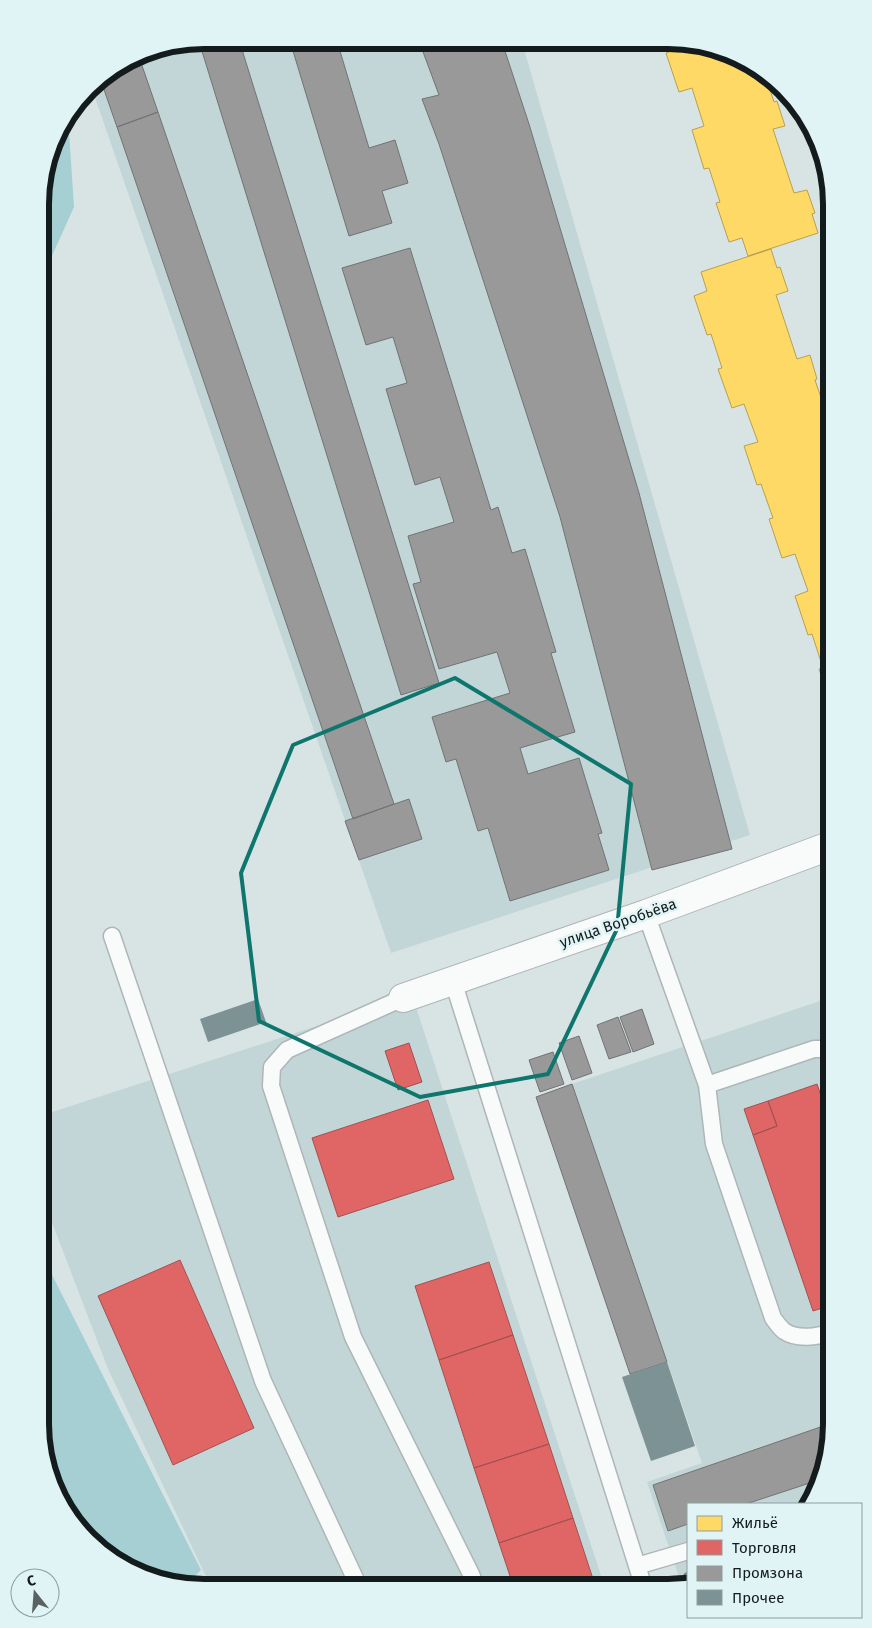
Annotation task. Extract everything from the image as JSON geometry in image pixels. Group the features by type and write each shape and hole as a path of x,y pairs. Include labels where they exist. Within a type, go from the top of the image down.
{"street":[{"name":"улица Воробьёва","path":"403,998 646,914 823,848"}],"lane":[{"path":"646,914 707,1085 714,1144 773,1318 784,1331 802,1337 823,1335"},
{"path":"112,936 263,1381 355,1579"},
{"path":"453,981 641,1579"},
{"path":"403,998 287,1050 272,1067 271,1086 353,1337 473,1579"},
{"path":"707,1085 814,1049 823,1049"},
{"path":"637,1566 687,1551"}],"path":[{"path":"744,1122 752,1147 757,1146"}],"highlighted area":[{"path":"455,678 631,784 617,929 548,1074 420,1097 259,1021 241,873 293,745"}],"shaded area":[{"path":"194,49 524,49 750,835 391,953 94,94 118,75 135,65 173,52"},
{"path":"69,129 74,207 49,262 50,183 57,154"},
{"path":"412,995 602,1579 207,1579 108,1369 49,1215 49,1113"},
{"path":"823,1000 823,1434 820,1455 815,1474 801,1503 687,1503 687,1578 679,1578 647,1482 702,1463 572,1084"},
{"path":"49,1269 201,1570 193,1578 183,1578 144,1567 126,1558 94,1534 81,1519 65,1493 57,1474 50,1445"}],"building: Жильё":[{"path":"668,49 678,49 718,57 737,65 769,86 774,102 777,101 785,126 773,129 794,193 807,190 815,213 812,214 818,233 748,256 742,238 729,242 716,203 720,202 709,168 704,169 692,130 704,126 692,88 679,92 666,53 669,52"},
{"path":"771,249 777,268 780,267 788,291 776,295 797,359 810,355 817,379 815,380 823,403 823,668 812,634 808,635 795,596 808,591 795,554 782,558 769,519 773,518 761,484 757,485 744,446 758,442 744,404 732,408 718,369 722,368 711,334 707,335 694,296 707,291 701,272"},
{"path":"823,668 823,681 819,669"}],"building: Торговля":[{"path":"409,1043 422,1082 398,1090 385,1051"},
{"path":"817,1084 823,1101 823,1308 813,1311 753,1135 777,1126 768,1101"},
{"path":"428,1100 454,1179 338,1217 312,1138"},
{"path":"768,1101 777,1126 753,1135 744,1109"},
{"path":"180,1260 254,1428 173,1465 98,1296"},
{"path":"489,1262 513,1335 439,1360 415,1286"},
{"path":"513,1335 549,1444 474,1468 439,1360"},
{"path":"549,1444 573,1518 499,1543 474,1468"},
{"path":"573,1518 593,1579 511,1579 499,1543"}],"building: Промзона":[{"path":"201,49 242,49 439,683 401,695"},
{"path":"292,49 339,49 369,148 395,140 408,183 382,191 392,223 349,236"},
{"path":"422,49 504,49 529,124 639,493 732,849 652,870 560,517 439,144 422,99 439,95"},
{"path":"141,63 158,112 117,127 103,86 118,75"},
{"path":"158,112 394,804 353,819 117,127"},
{"path":"410,248 491,510 498,507 512,553 525,549 556,652 551,653 575,732 520,748 528,774 579,758 602,833 598,834 609,870 510,901 488,828 478,831 456,759 446,762 432,717 510,693 497,652 439,669 413,584 421,582 408,536 454,522 440,477 415,485 386,389 407,383 393,337 366,345 342,268"},
{"path":"409,799 422,839 359,860 345,821"},
{"path":"642,1009 654,1044 633,1052 620,1017"},
{"path":"618,1017 631,1052 609,1059 597,1025"},
{"path":"579,1036 592,1073 572,1080 559,1043"},
{"path":"553,1052 564,1084 540,1092 529,1060"},
{"path":"572,1084 667,1362 630,1374 536,1097"},
{"path":"823,1426 820,1455 812,1482 749,1503 687,1503 687,1524 668,1531 653,1485"}],"building: Прочее":[{"path":"258,999 266,1022 208,1042 200,1019"},
{"path":"667,1362 695,1446 651,1461 622,1377"}]}
